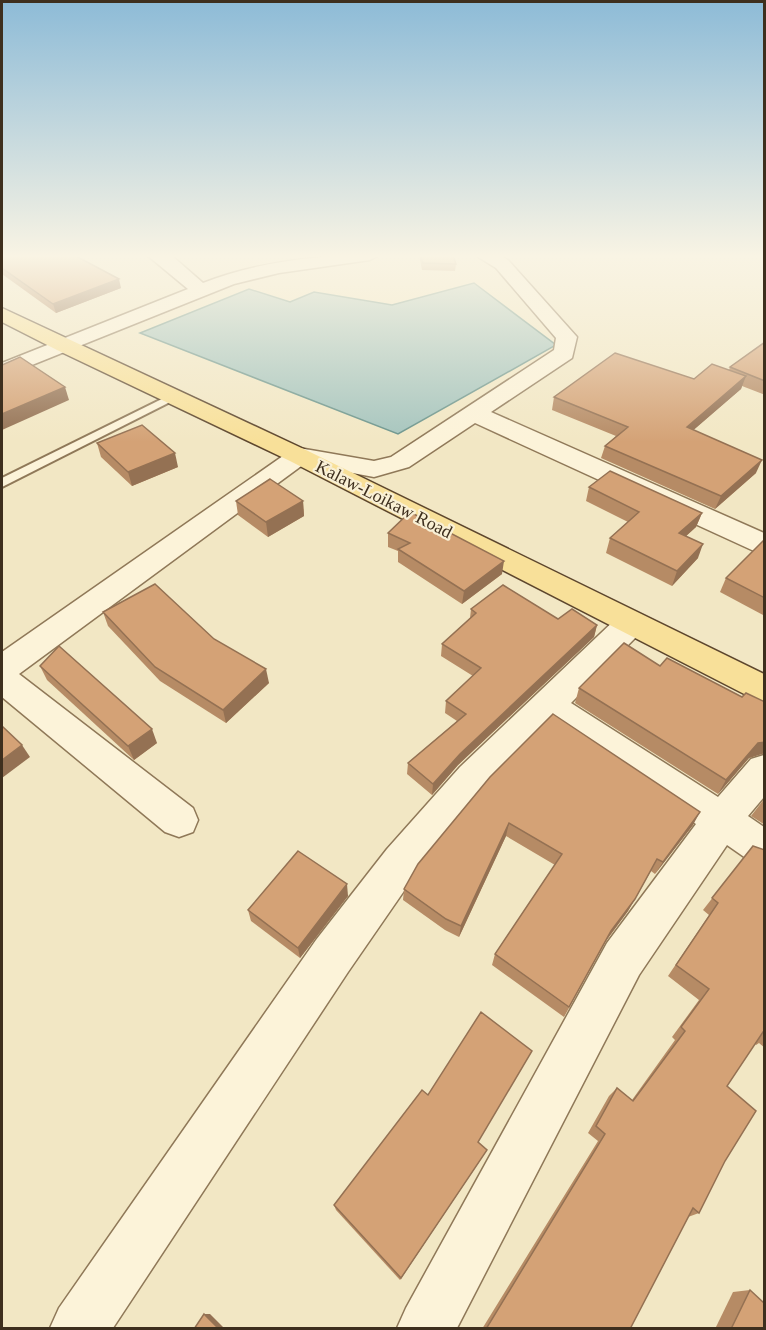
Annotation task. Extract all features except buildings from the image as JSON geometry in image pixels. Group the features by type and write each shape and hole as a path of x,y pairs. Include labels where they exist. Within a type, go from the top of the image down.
{"main road":[{"name":"Kalaw-Loikaw Road","path":"8,317 64,346 299,456 765,689"}],"street":[{"path":"2,372 136,317"},
{"path":"2,669 299,456 374,469 400,462 476,414 564,353 567,337 549,317"},
{"path":"476,414 765,544"},
{"path":"79,1329 332,956 401,862 473,778 631,623"},
{"path":"2,679 179,820"},
{"path":"546,705 765,848"},
{"path":"426,1329 623,959 722,820 765,770"}],"lane":[{"path":"2,483 172,397"}],"water":[{"path":"179,317 519,317 556,345 398,434 140,333"}]}
